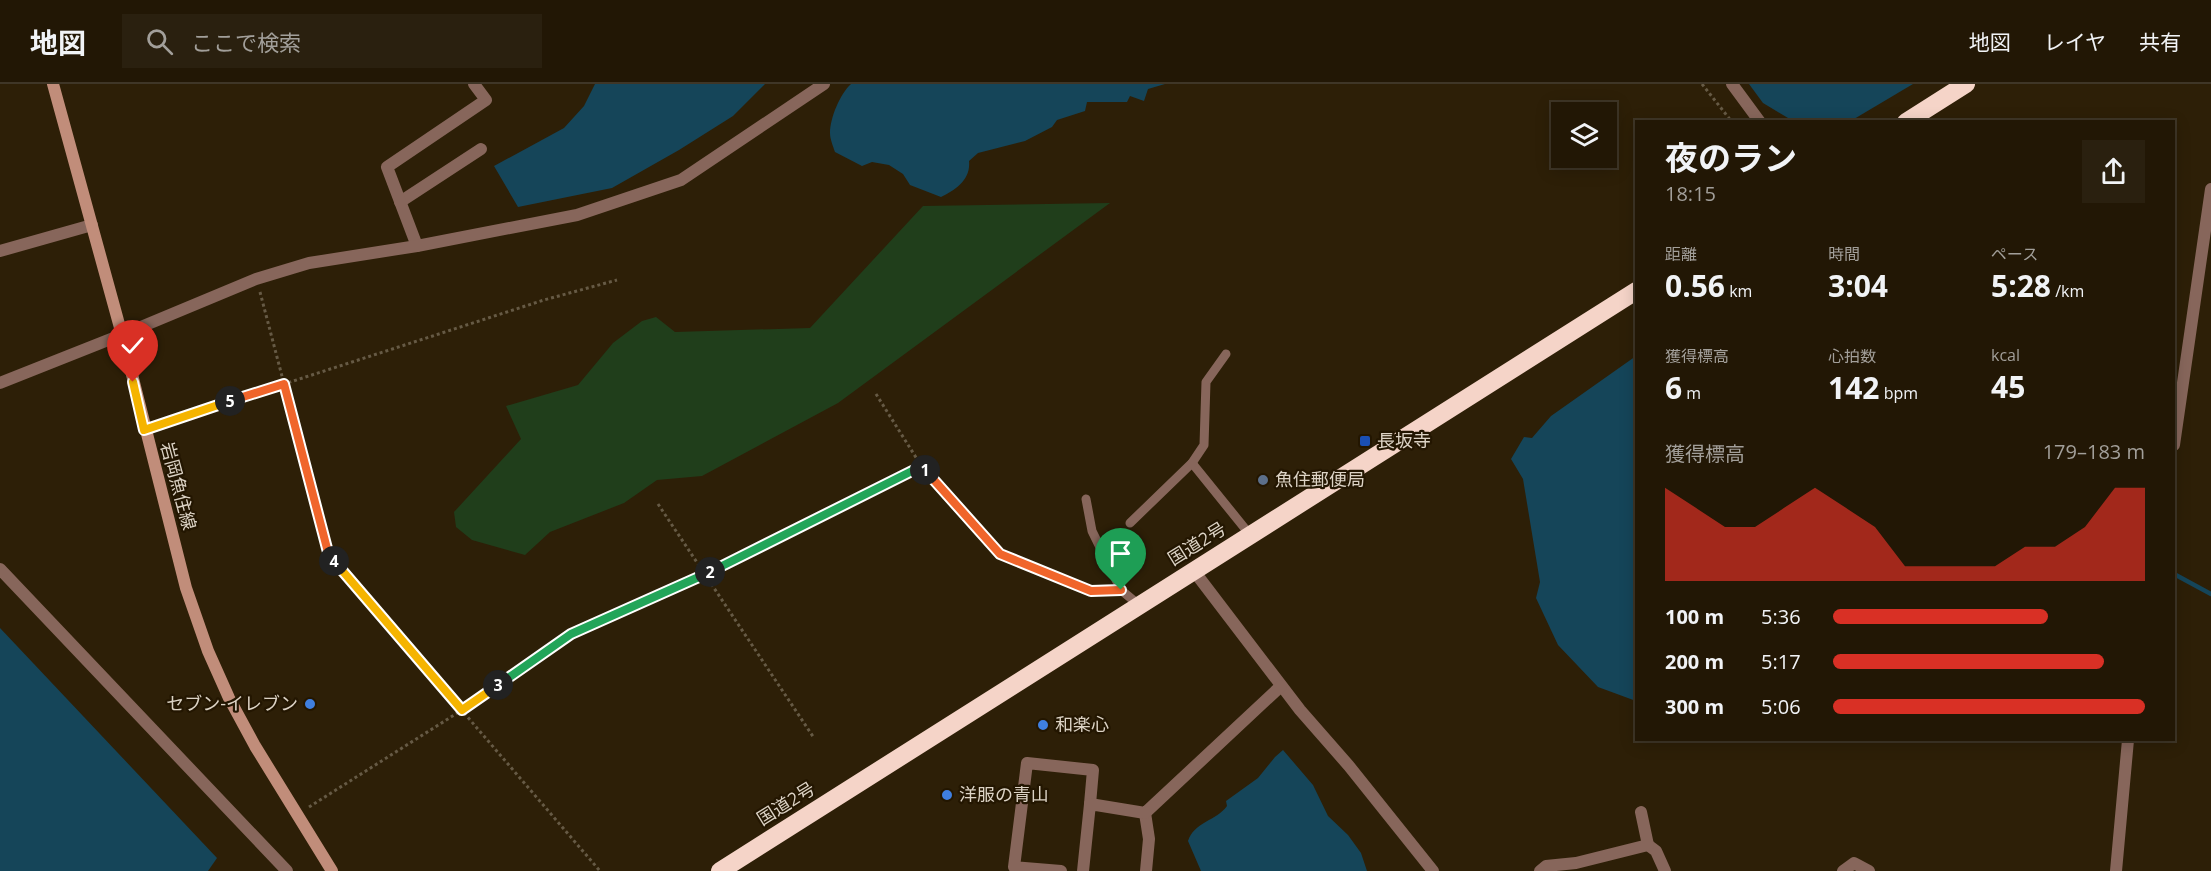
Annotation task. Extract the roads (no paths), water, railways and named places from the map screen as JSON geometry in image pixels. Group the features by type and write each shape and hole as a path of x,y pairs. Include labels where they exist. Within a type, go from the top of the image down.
{"highway":[{"path":"1909,120 1966,84"},
{"name":"国道2号","path":"720,871 1635,292"}],"main road":[{"name":"岩岡魚住線","path":"53,84 122,335 144,430 186,588 208,651 255,746 332,871"}],"street":[{"path":"417,246 387,167 486,100 474,84"},
{"path":"0,383 256,279 309,263 417,246 577,215 681,180 824,84"},
{"path":"1732,84 1759,120"},
{"path":"400,202 480,149"},
{"path":"2175,438 2211,189"},
{"path":"0,251 92,225"},
{"path":"0,569 287,871"},
{"path":"1194,571 1281,686 1433,871"},
{"path":"1145,813 1281,686"},
{"path":"2116,871 2128,741"},
{"path":"1061,871 1014,867 1027,763 1093,770 1083,871"},
{"path":"1090,804 1145,813"},
{"path":"1641,812 1648,845 1656,851 1665,871"},
{"path":"1145,813 1149,838 1146,871"},
{"path":"1540,871 1546,866 1576,863 1648,845"},
{"path":"1843,871 1854,863 1869,871"}],"lane":[{"path":"1130,523 1192,463 1204,445 1206,382 1226,354"},
{"path":"1192,463 1251,536"},
{"path":"1086,499 1092,531 1121,590 1139,605"}],"water":[{"path":"595,84 765,84 733,116 612,188 518,207 494,166 564,128 584,106"},
{"path":"851,84 1165,84 1148,89 1144,101 1130,96 1127,102 1087,102 1085,111 1057,120 1052,127 1025,141 978,153 969,161 967,174 961,184 941,197 910,185 903,174 889,165 872,162 862,166 835,152 830,127 840,100"},
{"path":"1749,84 1913,84 1852,120 1791,120 1763,103"},
{"path":"1635,357 1635,701 1598,687 1558,645 1536,598 1540,582 1523,479 1511,459 1524,437 1532,438 1551,416"},
{"path":"0,628 217,858 208,871 0,871"},
{"path":"1283,750 1313,785 1328,816 1348,835 1361,853 1367,871 1201,871 1188,841 1191,835 1222,811 1227,806 1226,801 1258,778"}],"waterway":[{"path":"2175,575 2211,594"}],"place":[{"name":"長坂寺","path":"1365,441"},
{"name":"魚住郵便局","path":"1263,480"},
{"name":"セブン-イレブン","path":"310,704"},
{"name":"和楽心","path":"1043,725"},
{"name":"洋服の青山","path":"947,795"}]}
